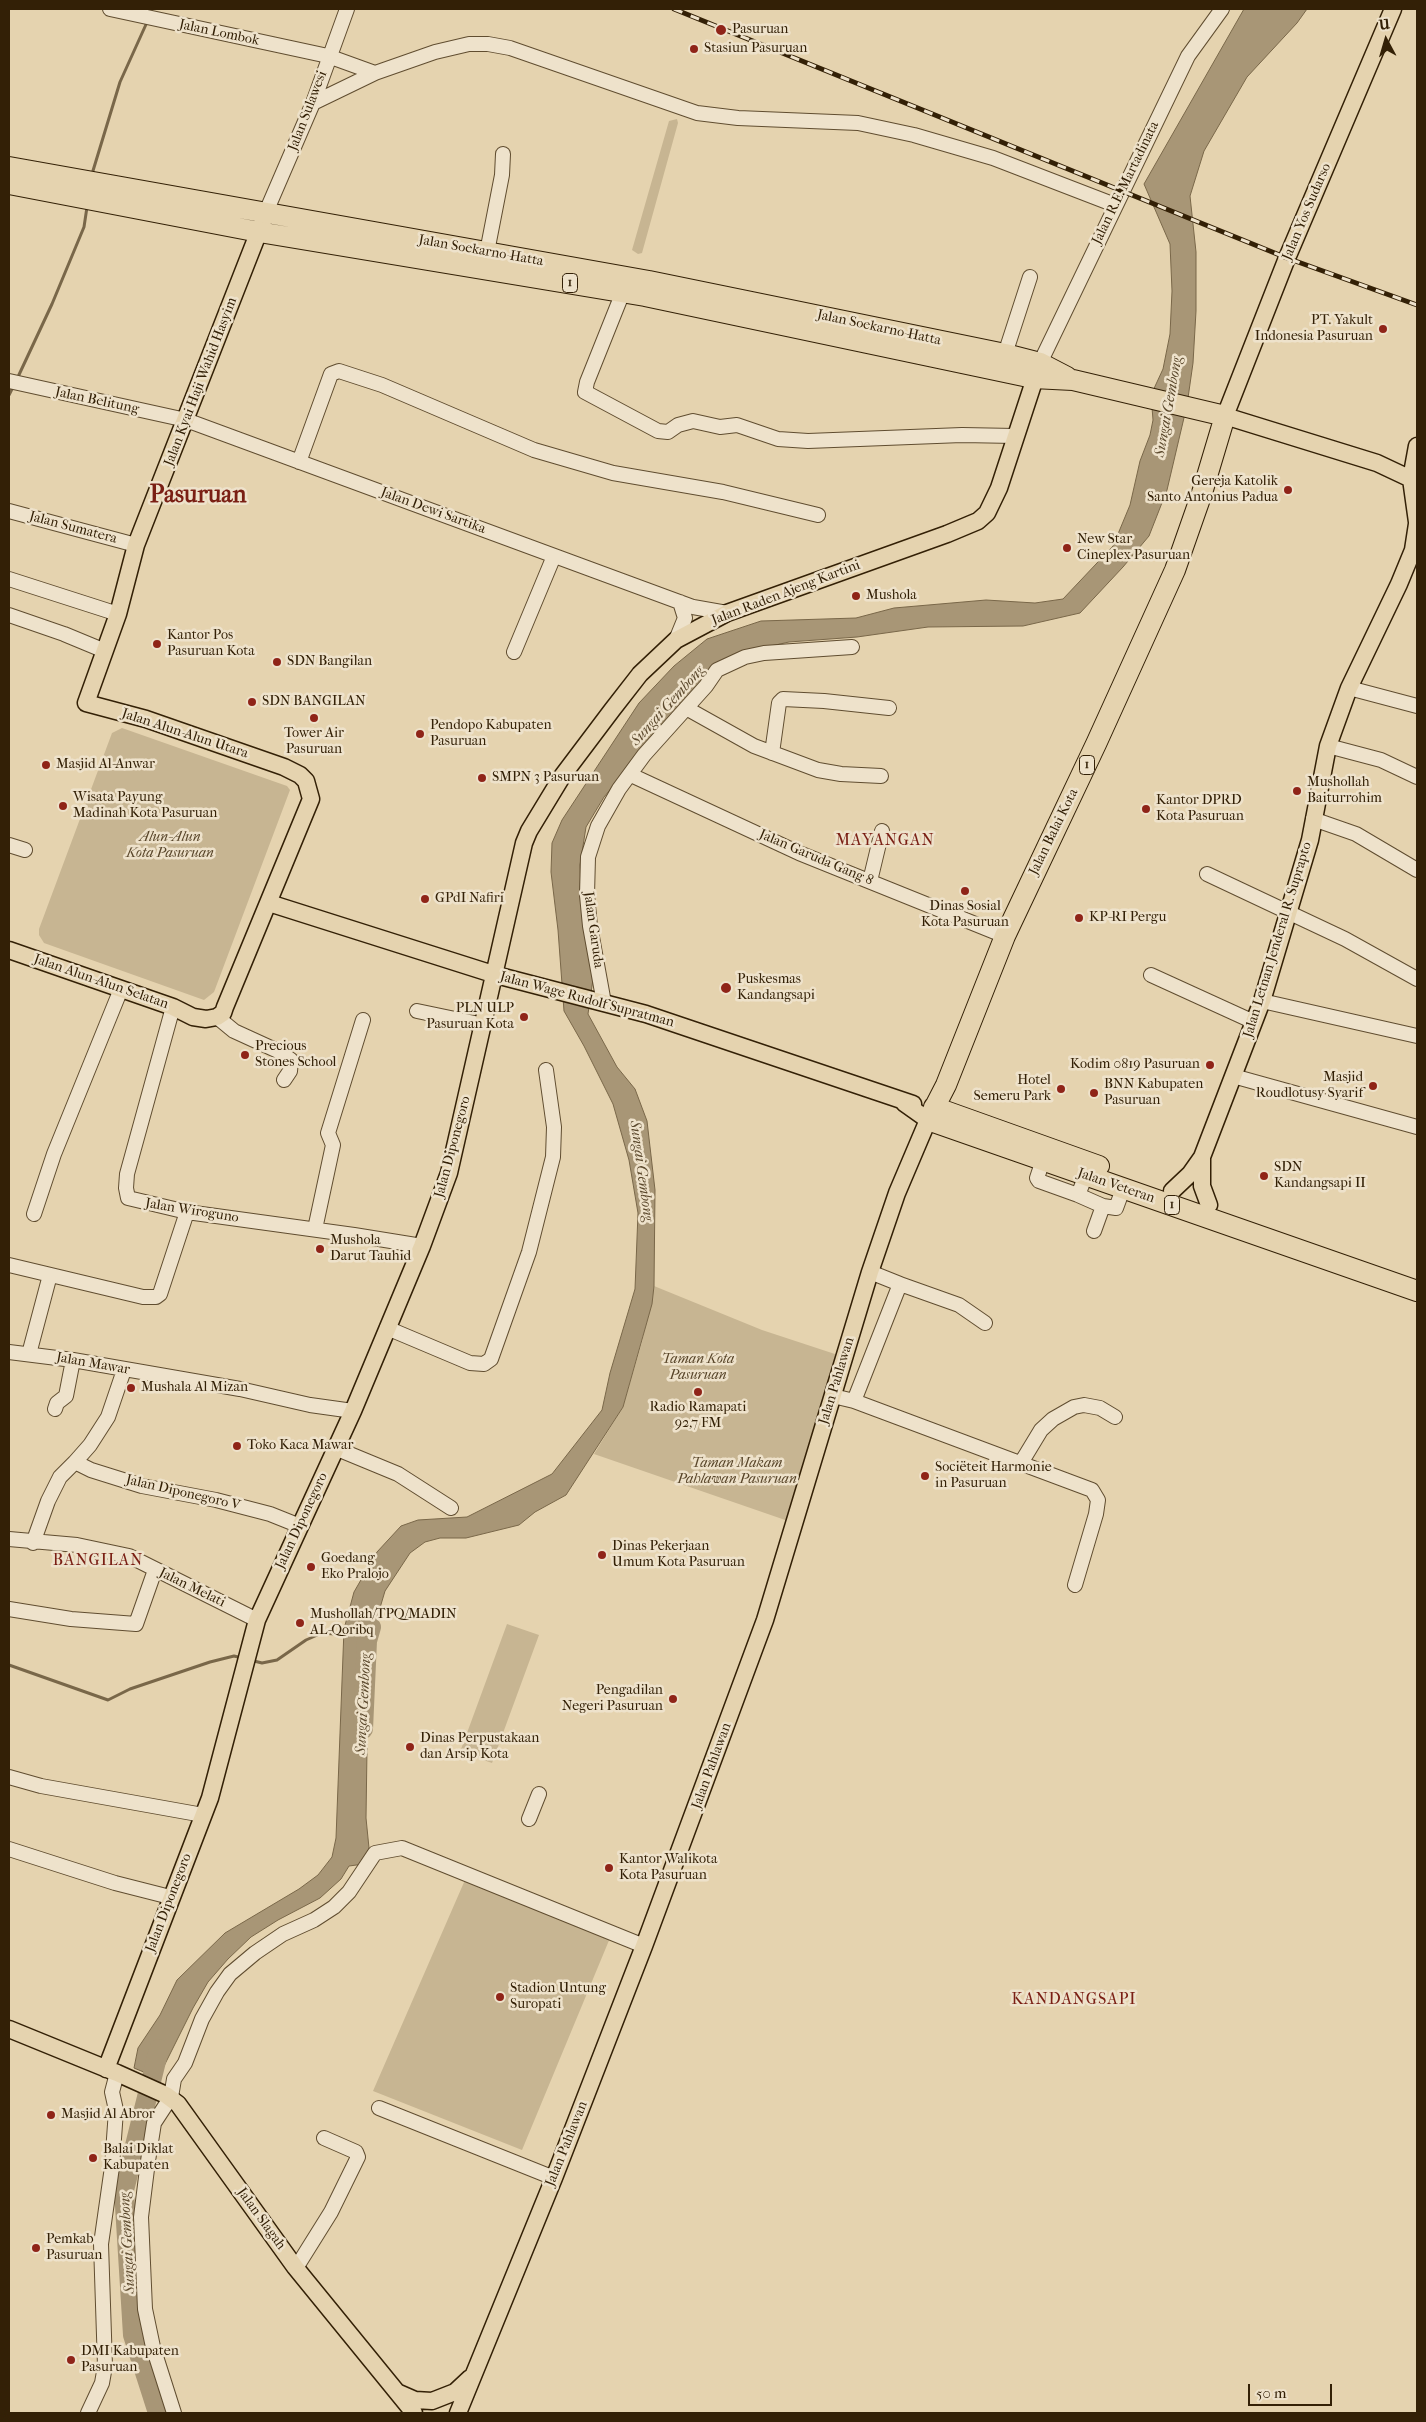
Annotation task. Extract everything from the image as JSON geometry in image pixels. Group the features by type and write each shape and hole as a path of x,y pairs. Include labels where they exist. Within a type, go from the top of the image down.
{"highway":[{"name":"Jalan Soekarno-Hatta","path":"9,167 65,185 107,193 259,232 623,292 1037,371"},
{"name":"Jalan Soekarno-Hatta","path":"9,184 65,185"},
{"name":"Jalan Soekarno-Hatta","path":"107,193 266,212 649,281 1005,354 1037,371"},
{"name":"1","path":"1037,371 1225,416"},
{"name":"Jalan Balai Kota","path":"931,1114 946,1085 1005,936 1096,744 1175,570 1202,493 1225,416"},
{"name":"Jalan Veteran","path":"931,1114 1165,1196 1417,1290"},
{"name":"Jalan Veteran","path":"1044,1154 1086,1176 1123,1188 1209,1205 1417,1276"}],"main road":[{"name":"Jalan Yos Sudarso","path":"1225,416 1287,258 1393,9"},
{"name":"Jalan Kyai Haji Wahid Hasyim","path":"86,703 118,614 136,545 266,212"},
{"name":"Jalan Raden Ajeng Kartini","path":"496,975 524,843 529,831 563,774 640,674 676,640 727,613 978,521 987,513 993,503 1037,371"},
{"name":"1","path":"1225,416 1377,463 1415,481"},
{"name":"Jalan Letnan Jenderal R. Suprapto","path":"1202,1157 1262,1001 1289,913 1310,840 1328,746 1349,688 1399,584 1413,550 1417,523 1415,481 1417,446"},
{"name":"Jalan Alun-Alun Utara","path":"86,703 146,719 284,767 300,775 306,781 311,799 225,1007 217,1017"},
{"name":"Jalan Wage Rudolf Supratman","path":"269,903 496,975 646,1014 931,1114"},
{"name":"Jalan Alun-Alun Selatan","path":"9,950 173,1007 193,1017 206,1020 217,1017"},
{"name":"Jalan Diponegoro","path":"115,2072 170,1897 203,1816 216,1778 257,1620 353,1411 422,1246 449,1173 496,975"},
{"name":"Jalan Pahlawan","path":"458,2413 554,2178 644,1946 765,1620 870,1272 897,1193 931,1114"},
{"path":"1165,1196 1190,1174 1202,1157"},
{"path":"1202,1157 1202,1186 1209,1205"},
{"name":"Jalan Slagah","path":"9,2029 115,2072 168,2096 189,2118 296,2268 414,2413"},
{"path":"399,2393 420,2401 442,2399 461,2388 475,2372"}],"street":[{"name":"Jalan Lombok","path":"110,9 328,56 375,73"},
{"name":"Jalan Sulawesi","path":"266,212 312,103 347,9"},
{"name":"Jalan R.E. Martadinata","path":"1037,371 1188,56 1222,9"},
{"path":"312,103 375,73 454,47 478,43 500,46 589,74 697,113 738,118 858,123 914,135 993,158 1115,205"},
{"path":"487,252 502,175 503,154"},
{"path":"1005,354 1030,277"},
{"path":"623,292 587,382 585,392 658,431 668,432 678,425 693,421 720,427 737,425 778,439 808,441 962,435 1015,436"},
{"path":"299,462 330,374 339,371 382,385 534,450 613,473 714,490 818,515"},
{"name":"Jalan Belitung","path":"9,381 186,420"},
{"name":"Jalan Dewi Sartika","path":"186,420 680,602 704,610 727,613"},
{"name":"Jalan Sumatera","path":"9,511 136,545"},
{"path":"514,652 554,556"},
{"path":"9,579 118,614"},
{"path":"676,640 685,618 680,602"},
{"path":"9,615 105,651"},
{"name":"Jalan Garuda","path":"600,1002 587,895 588,857 598,826 619,789 644,755 717,670 745,657 764,653 852,647"},
{"path":"1349,688 1417,706"},
{"path":"772,753 779,703 783,699 824,701 888,708"},
{"path":"686,708 730,733 772,753 818,770 841,774 881,776"},
{"path":"1328,746 1381,760 1417,777"},
{"name":"Jalan Garuda Gang 8","path":"631,775 799,852 1005,936"},
{"path":"1313,819 1356,834 1417,870"},
{"path":"870,882 882,831"},
{"path":"9,845 25,850"},
{"path":"1207,874 1375,954 1417,979"},
{"path":"1151,975 1254,1022"},
{"path":"34,1214 54,1154 121,989"},
{"path":"1262,1001 1417,1036"},
{"name":"Jalan Wiroguno","path":"173,1007 127,1174 126,1188 131,1200 187,1212 316,1229 422,1246"},
{"path":"416,1011 484,1025"},
{"path":"217,1017 234,1030 291,1060 290,1070 284,1080"},
{"path":"316,1229 333,1145 328,1138 328,1132 363,1020"},
{"path":"387,1328 470,1363 484,1364 491,1359 529,1252 553,1157 554,1127 546,1070"},
{"path":"1233,1076 1417,1127"},
{"path":"1044,1154 1038,1179 1103,1206 1116,1208 1123,1188"},
{"path":"1078,1195 1086,1176"},
{"path":"1094,1231 1103,1206"},
{"path":"9,1265 143,1297 156,1297 160,1294 187,1212"},
{"path":"870,1272 959,1305 985,1323"},
{"path":"29,1354 51,1275"},
{"path":"854,1401 900,1284"},
{"name":"Jalan Mawar","path":"9,1352 73,1360 240,1389 310,1405 353,1411"},
{"path":"54,1409 57,1402 66,1396 73,1360"},
{"path":"33,1543 56,1485 108,1417 124,1370"},
{"path":"834,1396 854,1401 1021,1463 1082,1486 1096,1494 1096,1514 1075,1585"},
{"path":"1021,1463 1040,1430 1074,1407 1084,1405 1100,1408 1115,1416"},
{"path":"336,1448 398,1474 451,1508"},
{"name":"Jalan Diponegoro V","path":"78,1458 91,1470 142,1486 216,1500 270,1514 300,1526"},
{"name":"Jalan Melati","path":"9,1539 33,1543 77,1545 129,1556 257,1620"},
{"path":"9,1609 71,1619 136,1624 155,1570"},
{"path":"9,1777 41,1786 203,1816"},
{"path":"529,1819 539,1794"},
{"path":"174,2413 153,2347 145,2309 141,2257 141,2217 154,2123 168,2096 174,2079 186,2063 202,2020 216,1992 230,1974 255,1953 283,1934 314,1920 334,1907 349,1892 375,1853 402,1848 644,1946"},
{"path":"9,1849 114,1883 170,1897"},
{"path":"88,2413 102,2383 105,2366 101,2244 112,2167 116,2108 112,2092 115,2072"},
{"path":"379,2108 554,2178"},
{"path":"296,2268 331,2212 358,2157 356,2152 324,2138"}],"green space":[{"path":"677,119 678,123 642,253 638,254 632,250 669,121"},
{"name":"Alun-Alun Kota Pasuruan","path":"122,728 287,786 290,790 214,992 204,1000 44,943 39,935 39,929 112,733"},
{"name":"Taman Kota Pasuruan","path":"654,1286 762,1330 844,1357 791,1522 594,1454 623,1407 642,1342"},
{"path":"507,1624 539,1635 492,1763 460,1752"},
{"name":"Stadion Untung Suropati","path":"465,1880 610,1938 522,2150 373,2091"}],"water":[{"path":"1244,9 1307,9 1297,23 1247,77 1204,151 1190,196 1196,252 1196,311 1193,363 1187,405 1167,490 1149,536 1080,613 1023,626 928,627 857,637 789,642 739,653 715,665 604,797 586,827 580,865 582,912 594,972 588,1014 617,1067 635,1089 647,1121 655,1190 654,1286 652,1304 623,1407 566,1495 535,1512 519,1525 466,1538 440,1538 425,1542 410,1553 385,1591 366,1655 364,1696 367,1749 366,1818 369,1848 364,1864 349,1866 341,1879 320,1898 278,1920 251,1937 228,1959 208,1982 158,2078 134,2068 138,2048 160,2015 177,1980 225,1933 299,1889 318,1875 332,1857 336,1838 344,1629 354,1592 377,1552 401,1526 418,1520 467,1517 552,1474 602,1410 610,1373 635,1289 638,1213 629,1160 613,1104 564,1011 558,930 551,872 552,843 562,820 639,703 674,666 707,639 761,621 856,618 894,608 986,600 1035,603 1063,599 1113,546 1130,505 1140,461 1150,435 1153,420 1151,395 1163,369 1170,334 1172,291 1170,244 1144,184"}],"waterway":[{"path":"92,174 120,82 148,20"},
{"path":"17,379 52,304 84,227 87,207"},
{"path":"9,395 13,387"},
{"name":"Sungai Gembong","path":"363,1729 367,1641 371,1627"},
{"path":"250,1660 262,1663 277,1660 306,1640 322,1633 348,1635"},
{"path":"9,1665 108,1700 130,1689 210,1662 234,1656 242,1658"},
{"name":"Sungai Gembong","path":"158,2413 133,2335 124,2190 159,2049"}],"railway":[{"path":"674,9 1287,258 1417,305"}],"place":[{"name":"Pasuruan","path":"721,30"},
{"name":"Stasiun Pasuruan","path":"694,49"},
{"name":"PT. Yakult Indonesia Pasuruan","path":"1383,329"},
{"name":"Gereja Katolik Santo Antonius Padua","path":"1288,490"},
{"name":"New Star Cineplex Pasuruan","path":"1067,548"},
{"name":"Mushola","path":"856,596"},
{"name":"Kantor Pos Pasuruan Kota","path":"157,644"},
{"name":"SDN Bangilan","path":"277,662"},
{"name":"SDN BANGILAN","path":"252,702"},
{"name":"Tower Air Pasuruan","path":"314,718"},
{"name":"Pendopo Kabupaten Pasuruan","path":"420,734"},
{"name":"Masjid Al-Anwar","path":"46,765"},
{"name":"SMPN 3 Pasuruan","path":"482,778"},
{"name":"Mushollah Baiturrohim","path":"1297,791"},
{"name":"Wisata Payung Madinah Kota Pasuruan","path":"63,806"},
{"name":"Kantor DPRD Kota Pasuruan","path":"1146,809"},
{"name":"Dinas Sosial Kota Pasuruan","path":"965,891"},
{"name":"GPdI Nafiri","path":"425,899"},
{"name":"KP-RI Pergu","path":"1079,918"},
{"name":"Puskesmas Kandangsapi","path":"726,988"},
{"name":"PLN ULP Pasuruan Kota","path":"524,1017"},
{"name":"Precious Stones School","path":"245,1055"},
{"name":"Kodim 0819 Pasuruan","path":"1210,1065"},
{"name":"Masjid Roudlotusy Syarif","path":"1373,1086"},
{"name":"Hotel Semeru Park","path":"1061,1089"},
{"name":"BNN Kabupaten Pasuruan","path":"1094,1093"},
{"name":"SDN Kandangsapi II","path":"1264,1176"},
{"name":"Mushola Darut Tauhid","path":"320,1249"},
{"name":"Mushala Al Mizan","path":"131,1388"},
{"name":"Radio Ramapati 92,7 FM","path":"698,1392"},
{"name":"Toko Kaca Mawar","path":"237,1446"},
{"name":"Sociëteit Harmonie in Pasuruan","path":"925,1476"},
{"name":"Dinas Pekerjaan Umum Kota Pasuruan","path":"602,1555"},
{"name":"Goedang Eko Pralojo","path":"311,1567"},
{"name":"Mushollah/TPQ/MADIN AL-Qoribq","path":"300,1623"},
{"name":"Pengadilan Negeri Pasuruan","path":"673,1699"},
{"name":"Dinas Perpustakaan dan Arsip Kota","path":"410,1747"},
{"name":"Kantor Walikota Kota Pasuruan","path":"609,1868"},
{"name":"Stadion Untung Suropati","path":"500,1997"},
{"name":"Masjid Al Abror","path":"51,2115"},
{"name":"Balai Diklat Kabupaten","path":"93,2158"},
{"name":"Pemkab Pasuruan","path":"36,2248"},
{"name":"DMI Kabupaten Pasuruan","path":"71,2360"}],"district":[{"name":"Pasuruan","path":"198,496"},
{"name":"MAYANGAN","path":"885,841"},
{"name":"BANGILAN","path":"98,1561"},
{"name":"KANDANGSAPI","path":"1074,2000"}],"park label":[{"name":"Taman Makam Pahlawan Pasuruan","path":"737,1472"}]}
